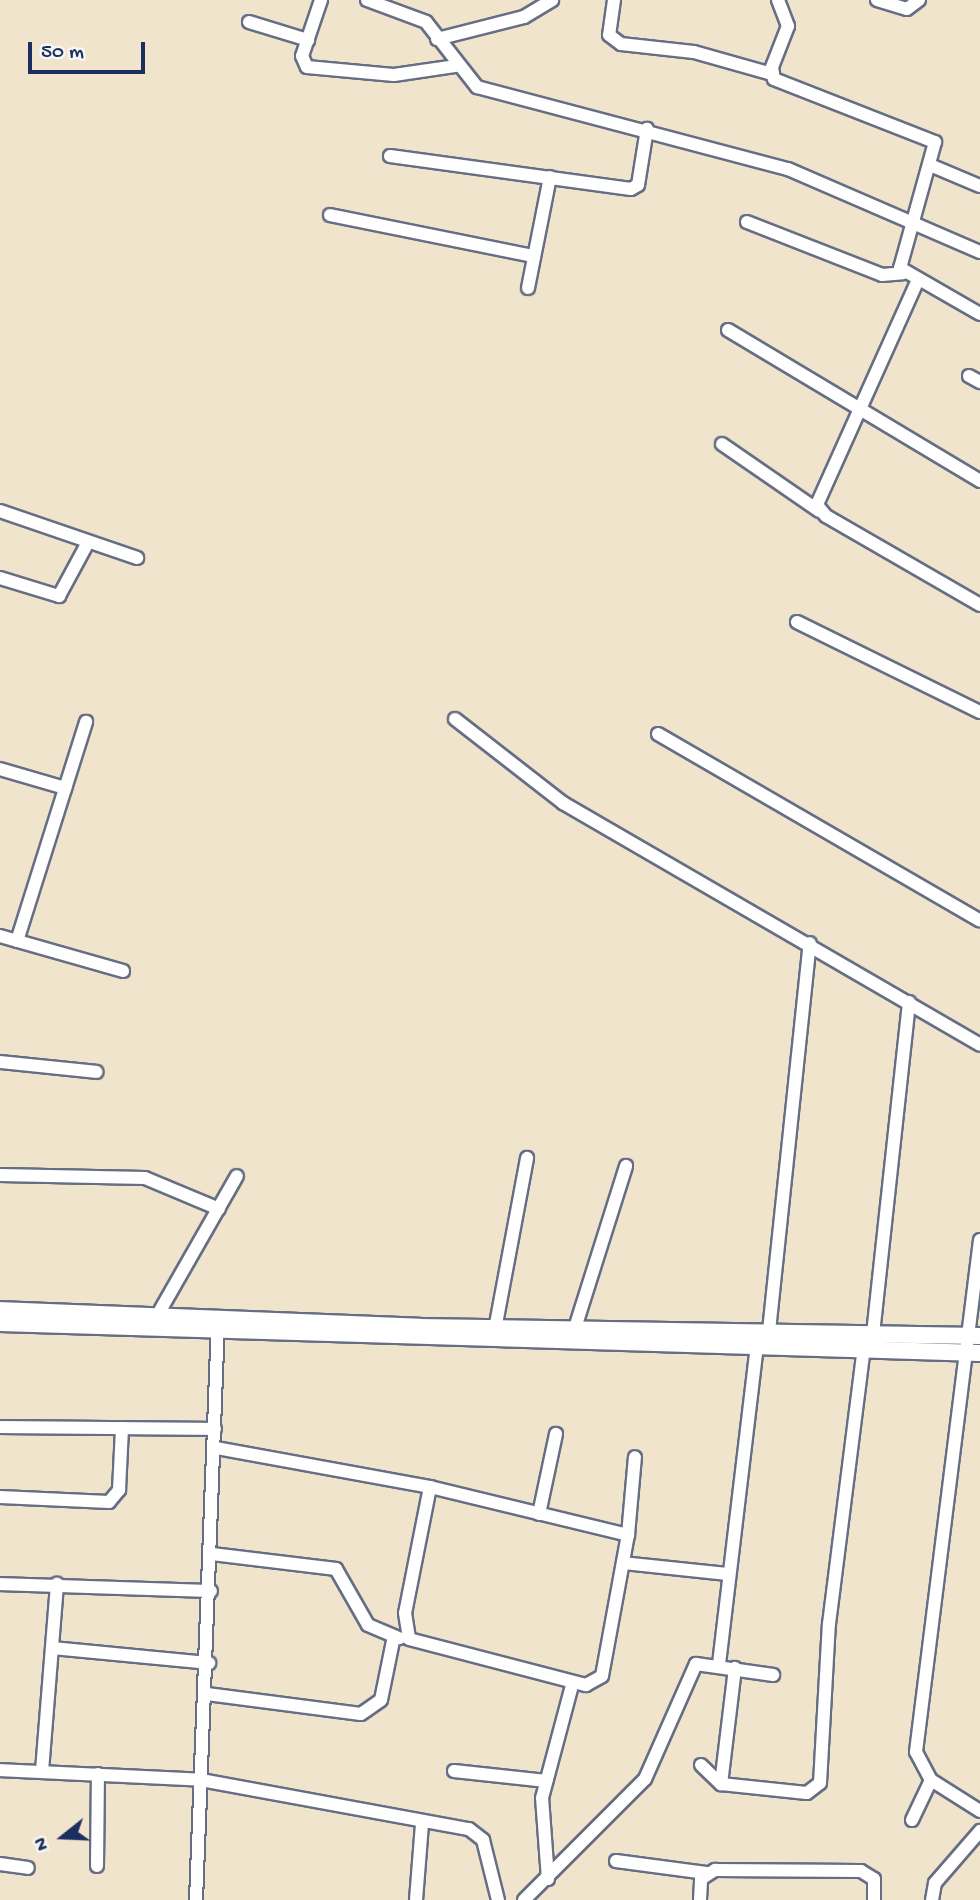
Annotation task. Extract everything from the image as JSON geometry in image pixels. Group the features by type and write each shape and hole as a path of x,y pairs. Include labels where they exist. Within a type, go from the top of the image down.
{"street":[{"path":"321,0 302,56 307,67 377,75 456,66"},
{"path":"368,0 426,22 456,66 477,87 498,96 647,129 788,169 912,219 980,252"},
{"path":"438,39 524,17 552,0"},
{"path":"614,0 609,35 621,44 694,52 772,74 927,135 935,142 912,219 903,274"},
{"path":"772,74 788,26 778,0"},
{"path":"877,0 907,9 919,0"},
{"path":"249,22 308,40"},
{"path":"390,156 631,189 638,185 647,129"},
{"path":"930,164 980,186"},
{"path":"528,288 550,177"},
{"path":"330,215 534,256"},
{"path":"747,222 883,275 903,274 980,314"},
{"path":"819,511 916,282"},
{"path":"728,330 980,481"},
{"path":"722,444 819,511 980,605"},
{"path":"0,511 87,544 138,558"},
{"path":"0,578 59,596 87,544"},
{"path":"797,622 980,712"},
{"path":"455,719 564,803 810,943 980,1045"},
{"path":"17,940 86,722"},
{"path":"658,734 980,921"},
{"path":"0,769 65,788"},
{"path":"0,936 124,971"},
{"path":"719,1664 757,1345 769,1331 810,943"},
{"path":"701,1765 721,1784 807,1793 820,1783 829,1624 869,1341 909,1002"},
{"path":"0,1062 96,1072"},
{"path":"496,1324 527,1158"},
{"path":"575,1328 626,1166"},
{"path":"0,1175 145,1178 219,1209"},
{"path":"156,1316 237,1175"},
{"path":"980,1240 972,1353 916,1735 921,1768 931,1780 980,1811"},
{"path":"0,1310 156,1316 218,1327 496,1324 769,1331 972,1353"},
{"path":"0,1323 218,1327 757,1345 973,1336"},
{"path":"196,1900 209,1663 218,1327"},
{"path":"0,1427 215,1429"},
{"path":"0,1497 109,1502 119,1490 122,1428"},
{"path":"539,1514 556,1434"},
{"path":"216,1448 429,1487 628,1535"},
{"path":"212,1554 336,1569 368,1625 394,1636 572,1685 596,1683 602,1676 628,1535 635,1457"},
{"path":"409,1639 405,1614 429,1487"},
{"path":"623,1563 728,1574"},
{"path":"0,1584 211,1591"},
{"path":"42,1771 57,1584"},
{"path":"207,1694 361,1714 381,1700 394,1636"},
{"path":"53,1648 209,1663"},
{"path":"524,1900 548,1879 645,1779 690,1671 705,1661 774,1675"},
{"path":"721,1784 735,1668"},
{"path":"548,1879 541,1815 546,1781 572,1685"},
{"path":"0,1770 201,1780 422,1824 469,1829 483,1840 498,1900"},
{"path":"454,1771 546,1781"},
{"path":"97,1774 97,1866"},
{"path":"912,1820 931,1780"},
{"path":"416,1900 422,1824"},
{"path":"932,1900 935,1883 980,1831"},
{"path":"616,1861 706,1873 861,1871 874,1879 874,1900"},
{"path":"0,1864 28,1868"},
{"path":"700,1900 706,1873"}]}
